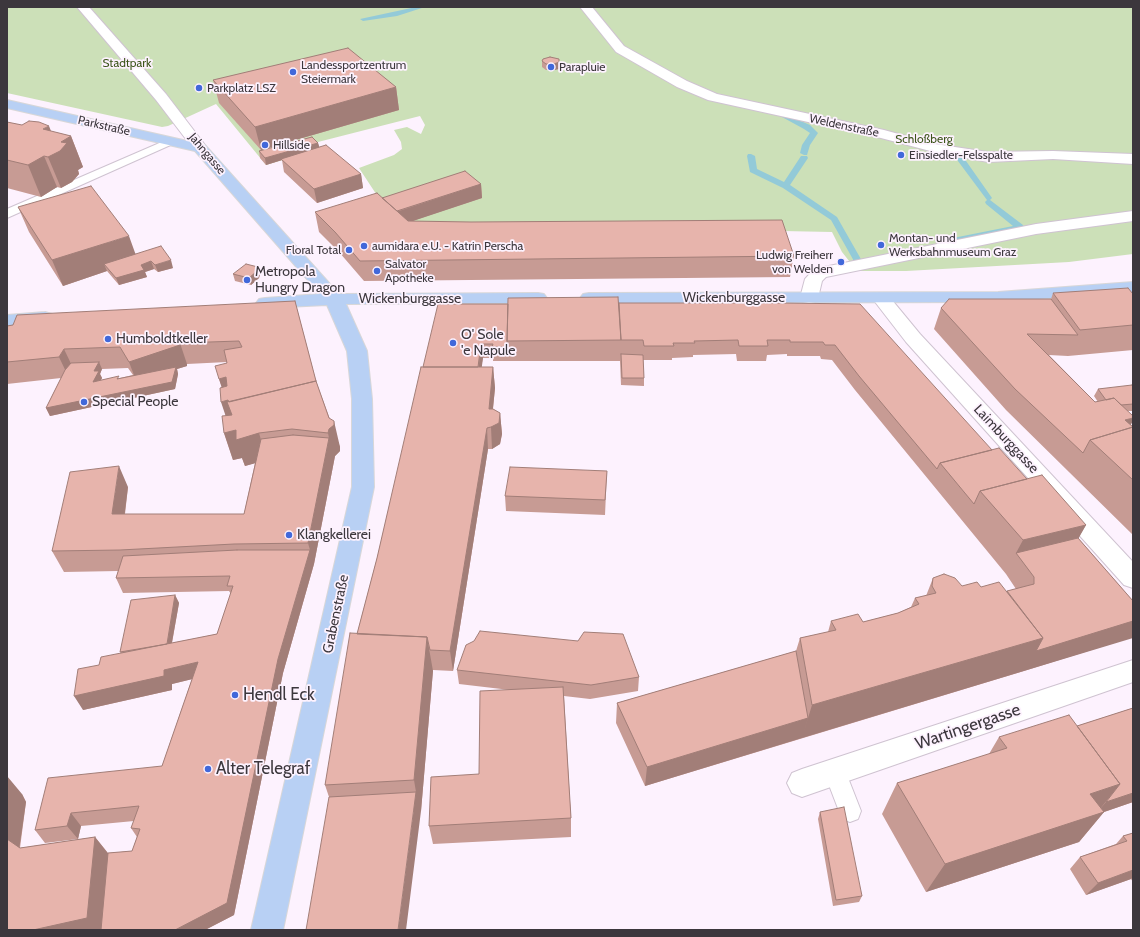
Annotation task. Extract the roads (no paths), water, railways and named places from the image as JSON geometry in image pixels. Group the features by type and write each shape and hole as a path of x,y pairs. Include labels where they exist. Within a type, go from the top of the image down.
{"main road":[{"name":"Parkstraße","path":"7,104 200,148"},
{"name":"Jahngasse","path":"200,148 334,299"},
{"name":"Wickenburggasse","path":"251,304 334,299 998,297 1133,287"},
{"name":"Grabenstraße","path":"267,930 363,487 362,399 357,351 334,299"},
{"path":"7,321 59,317"}],"street":[{"name":"Jahngasse","path":"83,7 124,57 161,97 200,148"},
{"name":"Weldenstraße","path":"586,7 620,49 682,84 713,97 884,134 934,148 988,157 1023,157 1054,154 1133,159"},
{"path":"808,298 814,279 820,273 1036,229 1133,216"},
{"name":"Laimburggasse","path":"881,298 913,338 1133,578"},
{"name":"Wartingergasse","path":"802,783 1133,671"}],"lane":[{"path":"7,214 171,141"},
{"path":"835,772 850,811"}],"waterway":[{"path":"363,19 397,14 422,7"},
{"path":"784,116 807,127 814,133 806,145 804,153"},
{"path":"956,153 988,198"},
{"path":"751,156 753,170 786,186"},
{"path":"786,186 804,158"},
{"path":"786,186 834,219 858,261"},
{"path":"941,243 1020,227 989,202"}],"place":[{"name":"Parapluie","path":"551,67"},
{"name":"Landessportzentrum Steiermark","path":"293,72"},
{"name":"Parkplatz LSZ","path":"199,88"},
{"name":"Hillside","path":"265,145"},
{"name":"Einsiedler-Felsspalte","path":"901,155"},
{"name":"Montan- und Werksbahnmuseum Graz","path":"881,245"},
{"name":"aumidara e.U. - Katrin Perscha","path":"364,246"},
{"name":"Floral Total","path":"349,250"},
{"name":"Ludwig Freiherr von Welden","path":"841,262"},
{"name":"Salvator Apotheke","path":"377,271"},
{"name":"Metropola Hungry Dragon","path":"247,280"},
{"name":"Humboldtkeller","path":"108,339"},
{"name":"O' Sole 'e Napule","path":"453,343"},
{"name":"Special People","path":"84,402"},
{"name":"Klangkellerei","path":"289,535"},
{"name":"Hendl Eck","path":"235,695"},
{"name":"Alter Telegraf","path":"208,769"}],"park label":[{"name":"Stadtpark","path":"127,63"},
{"name":"Schloßberg","path":"924,139"}]}
